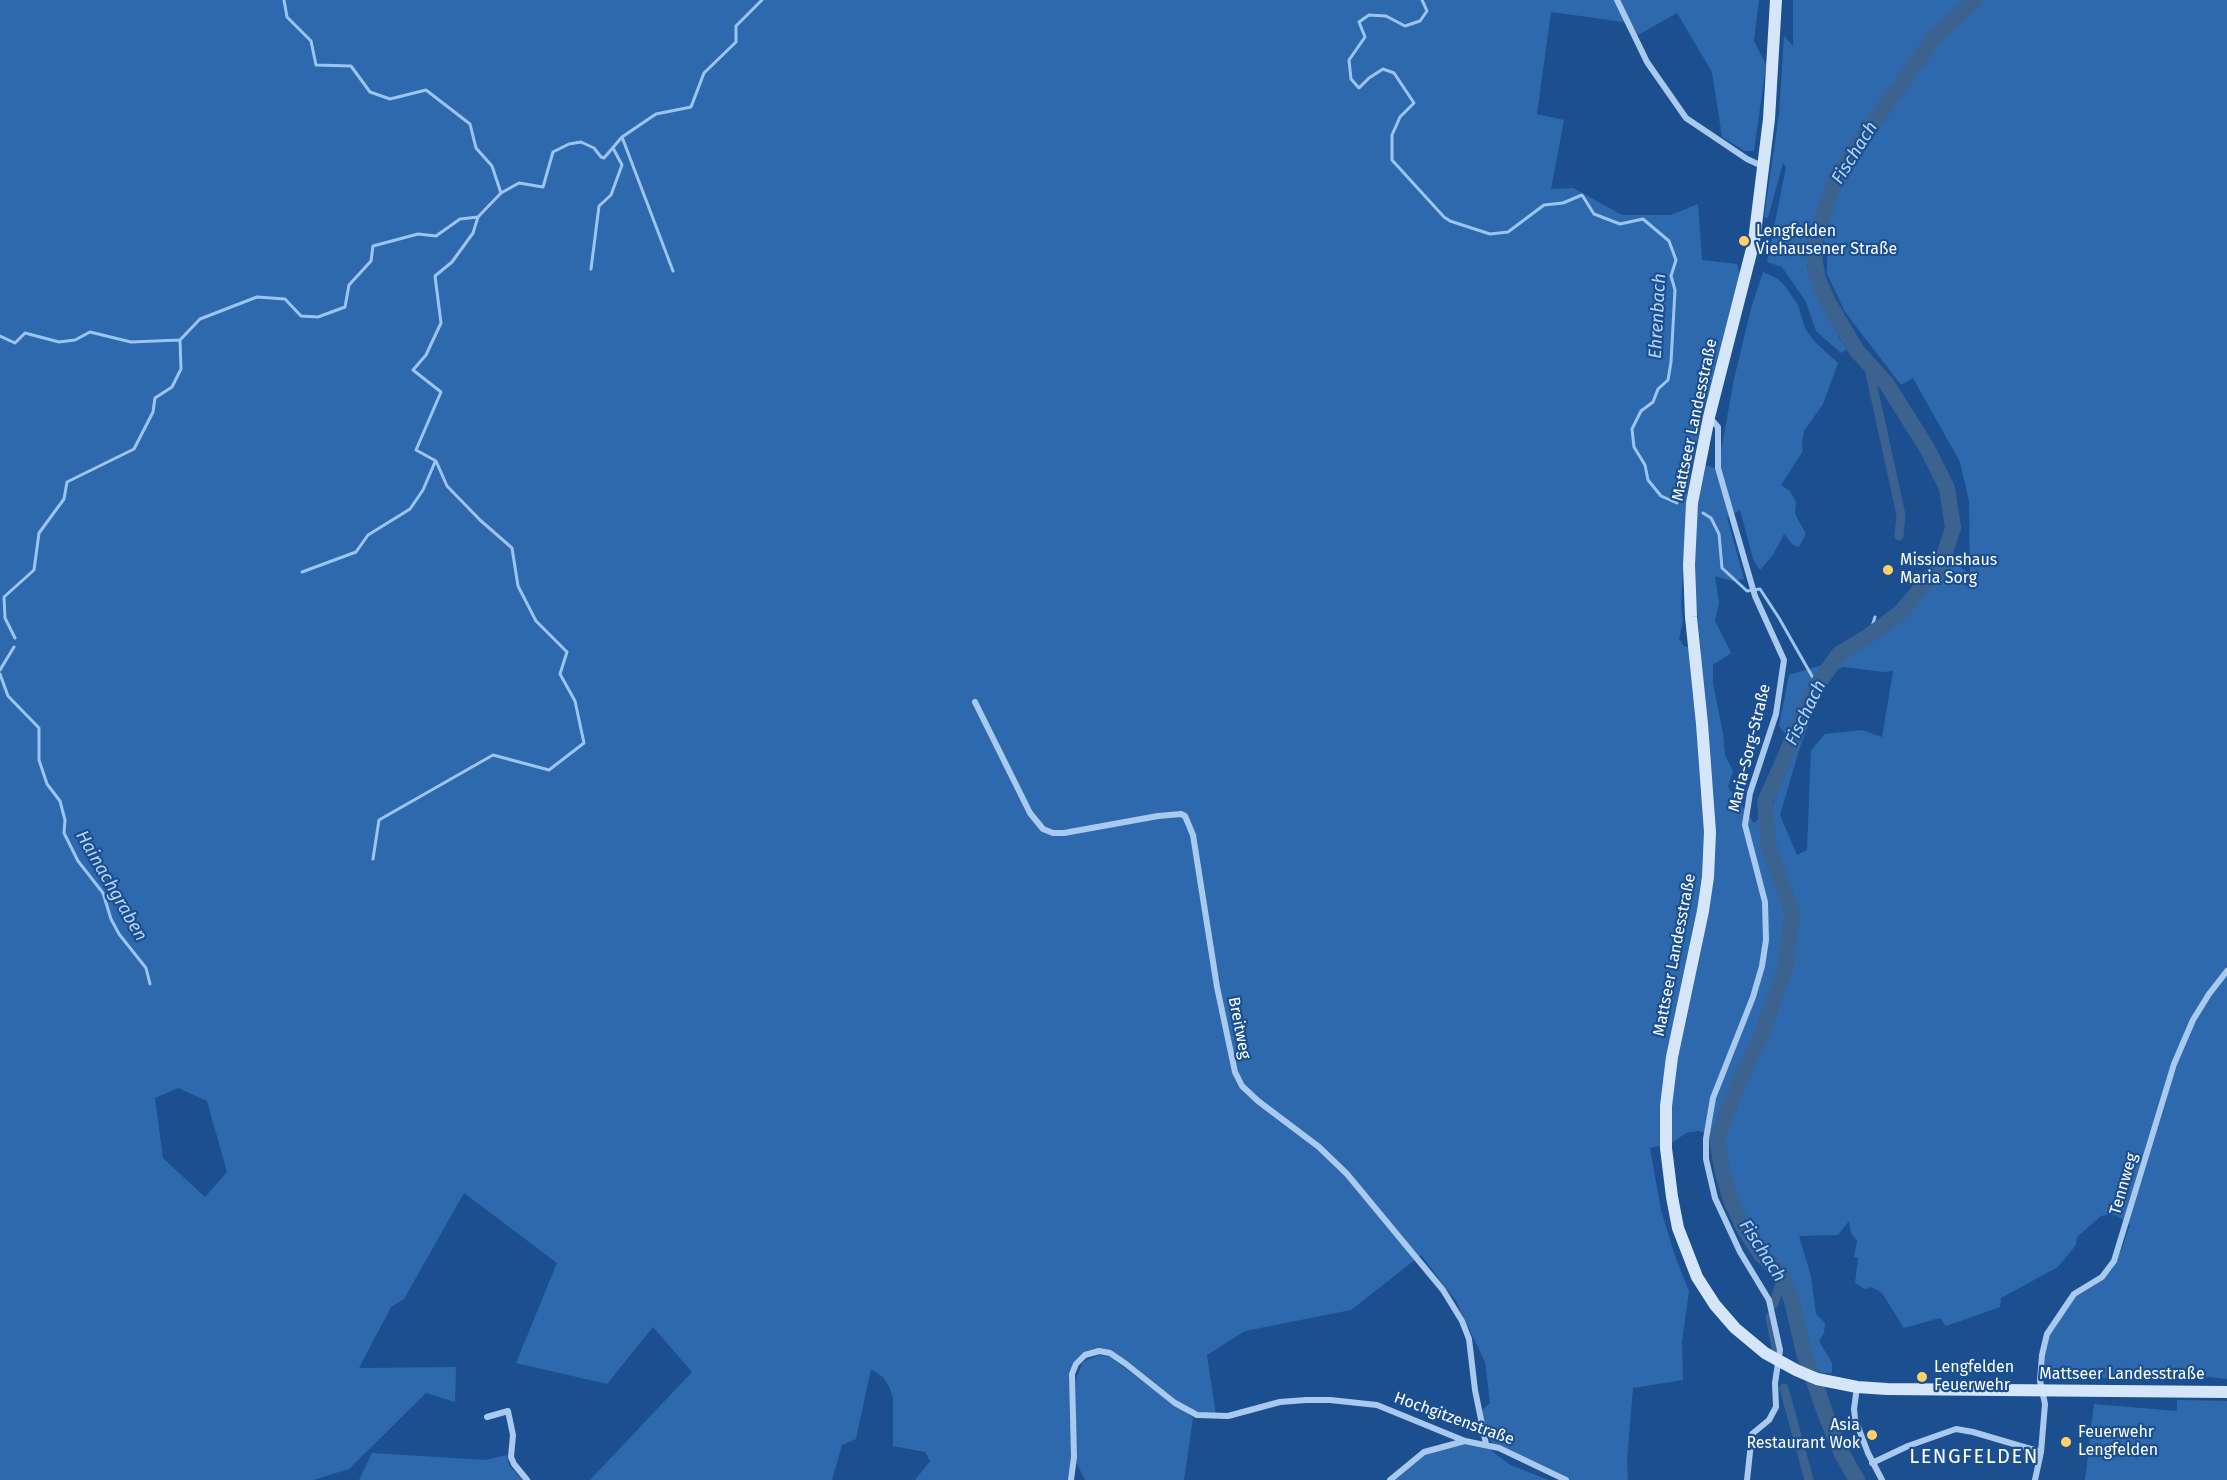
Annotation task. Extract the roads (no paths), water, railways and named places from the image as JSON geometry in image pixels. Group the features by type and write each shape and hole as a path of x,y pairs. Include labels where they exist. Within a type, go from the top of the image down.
{"main road":[{"name":"Mattseer Landesstraße","path":"1776,0 1773,70 1754,241 1709,417 1692,503 1689,565 1691,617 1710,832 1708,877 1672,1057 1666,1106 1666,1148 1678,1228 1697,1277 1715,1305 1736,1328 1751,1342 1780,1362 1831,1383 1857,1387 2227,1392"}],"street":[{"path":"1617,0 1647,62 1686,118 1747,159 1762,166"},
{"name":"Maria-Sorg-Straße","path":"1709,417 1718,427 1718,468 1755,597 1784,660 1776,714 1750,793 1745,825 1765,902 1766,940 1762,966 1753,997 1713,1098 1706,1139 1710,1180 1722,1216 1769,1300 1780,1350 1775,1383 1776,1407 1770,1420 1752,1434 1747,1480"},
{"name":"Breitweg","path":"975,702 1030,813 1043,829 1064,833 1158,816 1181,814 1185,816 1193,835 1217,987 1235,1072 1242,1086 1257,1101 1318,1147 1347,1174 1443,1290 1462,1321 1469,1340 1475,1390 1486,1444"},
{"name":"Tennweg","path":"2044,1391 2040,1381 2042,1355 2047,1334 2074,1294 2102,1277 2114,1261 2174,1064 2193,1020 2227,971"},
{"name":"Hochgitzenstraße","path":"1071,1480 1074,1457 1072,1374 1076,1364 1084,1355 1098,1351 1110,1353 1175,1403 1197,1415 1228,1416 1280,1402 1306,1400 1377,1405 1465,1441 1486,1444 1566,1480"},
{"path":"1857,1387 1855,1419 1872,1463 1882,1480"},
{"path":"2035,1480 2041,1452 2044,1391"},
{"path":"487,1417 508,1411 513,1435 511,1457 527,1480"},
{"path":"1872,1463 1908,1446 1956,1429 2041,1452"},
{"path":"1390,1480 1416,1456 1465,1441"}],"waterway":[{"name":"Hainachgraben","path":"284,0 287,17 311,41 316,65 351,66 370,92 390,99 426,90 470,124 476,148 492,166 501,193"},
{"name":"Hainachgraben","path":"15,638 5,618 4,597 34,570 39,533 64,499 67,482 134,449 153,412 155,398 172,387 181,369 180,340 200,319 257,297 285,299 301,316 318,317 345,307 349,285 371,261 373,246 418,234 436,236 460,219 478,217 501,193 519,183 543,187 553,152 569,144 581,142 594,148 604,158 622,137 656,114 691,107 704,73 736,42 736,26 762,0"},
{"name":"Ehrenbach","path":"1422,0 1427,11 1420,21 1405,26 1386,16 1369,15 1359,22 1365,37 1349,60 1351,79 1359,88 1383,69 1394,73 1414,103 1400,117 1392,135 1392,160 1444,217 1490,234 1508,232 1544,205 1563,203 1582,195 1594,214 1620,224 1643,219 1669,241 1676,260 1671,276 1675,290 1668,380 1658,389 1653,402 1641,411 1632,429 1634,447 1645,465 1648,480 1661,496 1677,503"},
{"name":"Fischach","path":"1857,1480 1841,1452 1827,1418 1804,1353 1792,1301 1782,1275 1761,1254 1745,1230 1731,1200 1717,1139 1738,1084 1763,1031 1786,966 1792,912 1769,847 1765,802 1817,685 1839,654 1900,613 1941,565 1953,528 1947,488 1927,448 1886,383 1857,351 1828,302 1818,279 1814,244 1835,180 1863,137 1934,38 1975,0"},
{"path":"622,137 673,271"},
{"path":"591,269 599,206 611,195 622,165 613,148"},
{"path":"373,859 379,820 493,755 549,770 584,743 575,701 560,674 567,652 536,621 518,586 512,548 480,520 447,486 436,461 416,450 441,392 413,370 426,355 441,323 435,276 452,262 473,233 478,217"},
{"path":"0,336 15,343 25,333 59,342 75,340 90,332 131,342 180,340"},
{"path":"1868,364 1901,515 1899,536"},
{"path":"302,572 356,552 368,535 410,509 423,490 435,462"},
{"name":"Ehrenbach","path":"1703,513 1711,518 1719,534 1722,568 1747,591 1760,589 1817,685"},
{"path":"1869,636 1875,617"},
{"name":"Hainachgraben","path":"0,670 14,647"},
{"name":"Hainachgraben","path":"0,674 8,696 39,728 39,760 47,784 60,801 65,820 64,833 78,861 103,893 111,919 119,934 146,968 150,984"},
{"path":"1774,1304 1782,1275"},
{"path":"1770,1317 1776,1348"},
{"path":"1784,1388 1809,1480"}],"place":[{"name":"Lengfelden Viehausener Straße","path":"1744,241"},
{"name":"Missionshaus Maria Sorg","path":"1888,570"},
{"name":"Lengfelden Feuerwehr","path":"1922,1377"},
{"name":"Asia Restaurant Wok","path":"1872,1435"},
{"name":"Feuerwehr Lengfelden","path":"2066,1442"}],"district":[{"name":"LENGFELDEN","path":"1974,1457"}]}
